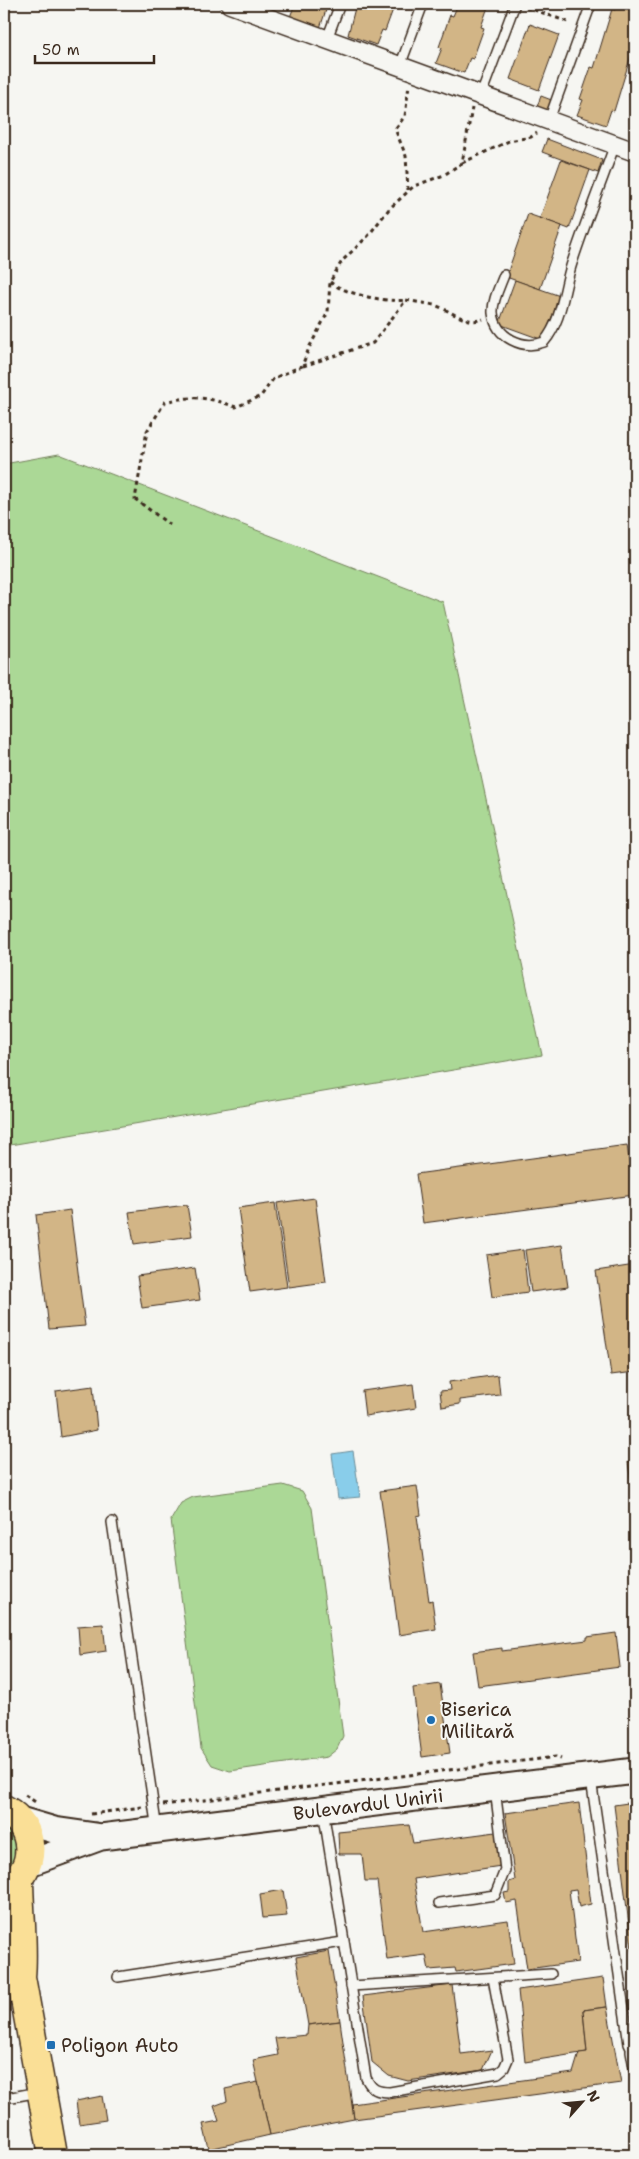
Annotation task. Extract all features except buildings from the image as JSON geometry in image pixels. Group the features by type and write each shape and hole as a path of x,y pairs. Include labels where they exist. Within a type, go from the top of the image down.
{"main road":[{"name":"Bulevardul Unirii","path":"17,1876 101,1837 156,1818 323,1810 635,1770"},
{"name":"Bulevardul Unirii","path":"12,1815 54,1830 101,1837"},
{"path":"12,1815 28,1837 30,1846 17,1876 23,1954 21,1977 53,2155"},
{"path":"4,1947 21,1977"}],"street":[{"path":"230,4 615,144 634,148"}],"lane":[{"path":"327,39 340,4"},
{"path":"405,68 423,4"},
{"path":"478,94 516,4"},
{"path":"555,122 591,4"},
{"path":"504,275 494,304 493,314 501,332 509,339 528,346 544,342 550,335 561,310 571,265 615,144"},
{"path":"112,1522 156,1818"},
{"path":"590,1776 629,2044 635,2073"},
{"path":"439,1903 495,1895 506,1870 495,1788"},
{"path":"323,1810 366,2078 372,2088 380,2092 390,2092 498,2073 504,2068 508,2059 493,1978"},
{"path":"118,1977 344,1942"},
{"path":"352,1986 552,1974"},
{"path":"629,2044 635,2056"},
{"path":"12,2097 42,2092"}],"path":[{"path":"516,4 583,28"},
{"path":"405,68 409,97 404,116 395,129 406,156 408,191"},
{"path":"462,163 478,94"},
{"path":"302,366 309,348 328,312 330,282 342,261 368,236 388,209 414,186 444,175 462,163 509,140 531,137 555,122"},
{"path":"330,282 341,290 391,302 406,300 436,306 461,318 479,320 493,314"},
{"path":"170,524 135,499 147,431 165,402 188,396 212,398 236,407 261,396 274,378 302,366 374,343 406,300"},
{"path":"87,1814 156,1818 462,1768"}],"green space":[{"path":"59,454 443,602 542,1055 4,1146 4,464"},
{"path":"283,1485 302,1491 312,1508 343,1736 337,1749 327,1757 230,1771 212,1765 201,1748 171,1520 181,1503 193,1497"},
{"path":"4,1824 16,1848 13,1860 4,1873"}],"water":[{"path":"353,1451 360,1497 338,1499 332,1454"}],"place":[{"name":"Biserica Militară","path":"431,1720"},
{"name":"Poligon Auto","path":"51,2045"}]}
